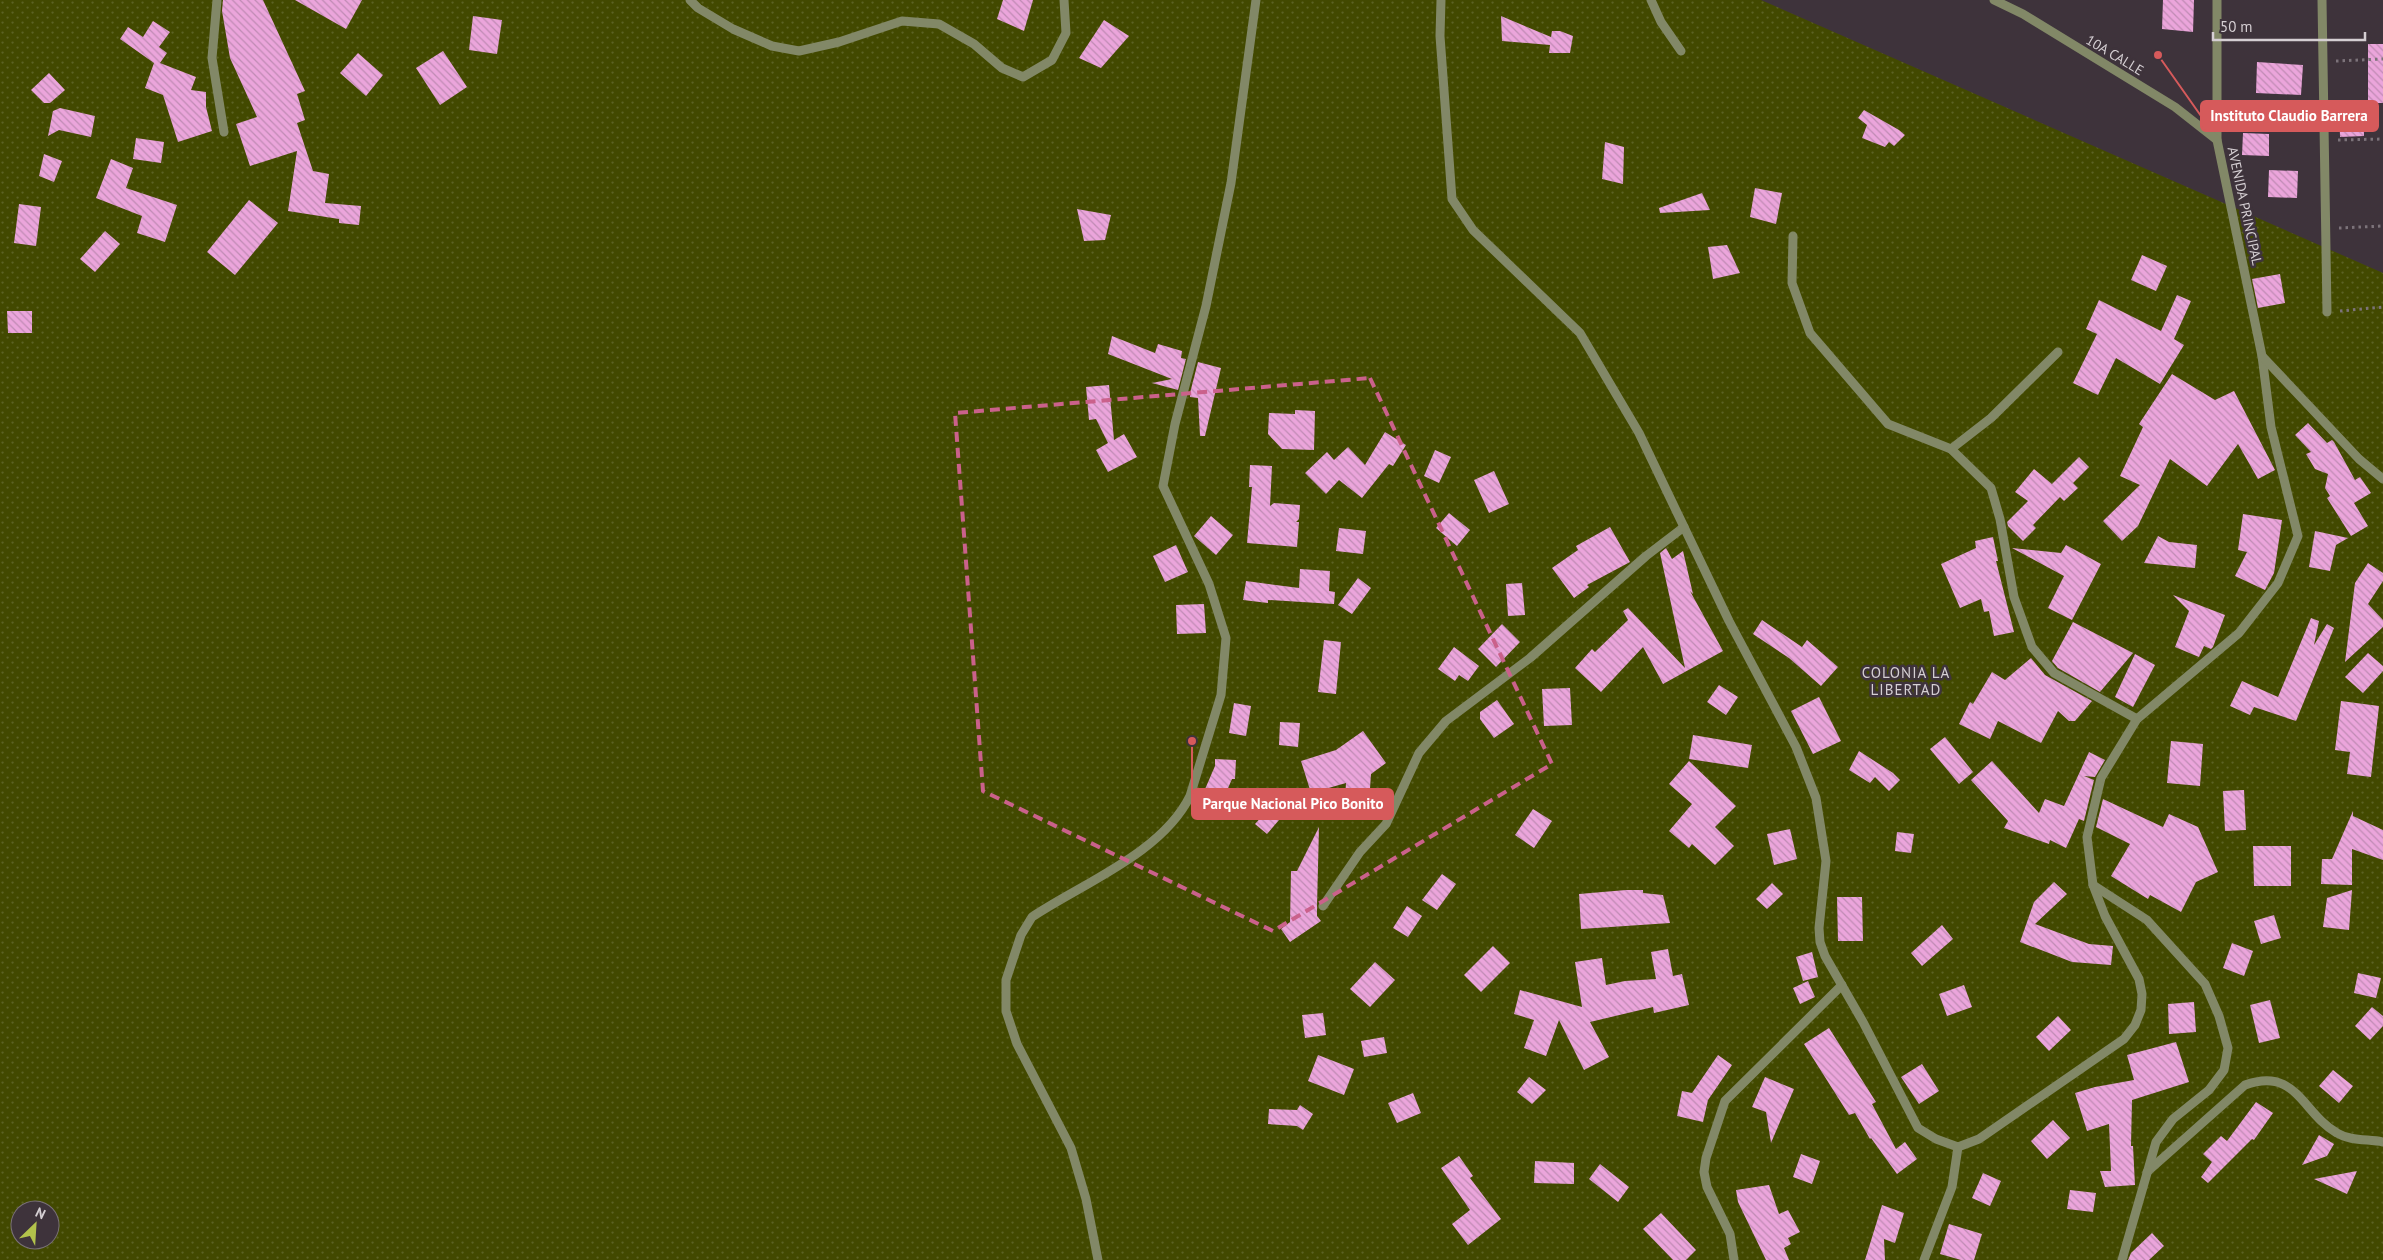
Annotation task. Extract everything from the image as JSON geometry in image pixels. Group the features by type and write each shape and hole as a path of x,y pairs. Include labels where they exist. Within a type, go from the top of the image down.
{"street":[{"path":"217,0 212,58 224,132"},
{"path":"690,0 698,8 733,29 772,46 800,51 839,42 902,21 940,24 974,44 1002,68 1023,77 1052,60 1066,33 1064,0"},
{"path":"1098,1260 1086,1199 1072,1148 1017,1044 1006,1011 1006,980 1021,935 1032,917 1144,848 1173,822 1182,811 1190,796 1221,695 1226,638 1209,584 1163,486 1174,424 1206,306 1231,183 1256,0"},
{"path":"1441,0 1440,36 1452,199 1473,230 1580,332 1639,433 1729,621 1796,747 1816,798 1826,862 1820,942 1825,956 1918,1128 1936,1139 1958,1147 1952,1187 1924,1260"},
{"path":"1651,0 1661,22 1681,50"},
{"name":"10A CALLE","path":"1994,0 2023,14 2175,107 2217,140"},
{"name":"AVENIDA PRINCIPAL","path":"1958,1147 1979,1139 2124,1039 2134,1025 2141,1010 2142,994 2139,979 2104,916 2093,885 2087,837 2101,778 2136,719 2239,633 2278,583 2298,536 2271,427 2262,356 2217,140 2217,0"},
{"path":"2322,0 2327,312"},
{"path":"1793,236 1792,283 1810,333 1888,424 1951,449 1991,488 2000,519 2014,597 2032,648 2054,672 2136,719"},
{"path":"1951,449 1990,418 2058,352"},
{"path":"2262,356 2359,459 2383,479"},
{"path":"1323,906 1360,852 1386,824 1419,753 1446,721 1530,658 1646,556 1684,527"},
{"path":"2093,885 2147,920 2205,984 2219,1016 2228,1048 2224,1070 2209,1090 2173,1119 2156,1142 2122,1260"},
{"path":"1734,1260 1730,1234 1707,1187 1704,1172 1706,1158 1725,1101 1842,985"},
{"path":"2147,1173 2245,1084 2261,1079 2278,1082 2295,1092 2308,1108 2338,1134 2383,1142"}],"path":[{"path":"2323,62 2383,59"},
{"path":"2325,140 2383,139"},
{"path":"2326,228 2383,226"},
{"path":"2327,312 2383,307"}],"highlighted area":[{"path":"1370,378 1552,764 1273,931 983,791 955,413"}],"green space":[{"path":"0,0 1761,0 2383,273 2383,1260 0,1260"}],"building":[{"path":"223,0 263,0 305,91 297,94 305,120 297,123 313,171 329,174 325,203 361,206 359,225 339,223 339,219 288,211 297,151 250,166 236,124 257,117 230,58 222,11"},
{"path":"295,0 362,0 346,29"},
{"path":"1003,0 1033,0 1024,31 997,19"},
{"path":"2163,0 2194,0 2193,32 2162,29"},
{"path":"473,16 502,20 497,54 469,50"},
{"path":"1501,16 1551,37 1552,31 1560,31 1573,36 1570,53 1549,53 1550,45 1502,41"},
{"path":"1104,20 1129,36 1101,68 1079,58"},
{"path":"153,21 170,32 159,47 167,53 160,63 196,77 191,90 206,92 206,107 212,131 178,142 163,95 145,88 154,63 120,39 128,27 143,37"},
{"path":"2368,44 2383,44 2383,103 2368,103"},
{"path":"443,51 467,87 440,105 416,68"},
{"path":"358,53 383,75 366,96 340,73"},
{"path":"2257,62 2303,65 2301,95 2256,93"},
{"path":"49,73 65,90 50,103 44,103 31,90"},
{"path":"2363,104 2364,136 2340,137 2339,105"},
{"path":"60,108 95,116 91,137 59,130 48,136 53,111"},
{"path":"1864,110 1905,135 1894,146 1889,142 1885,147 1862,138 1867,125 1858,118"},
{"path":"2243,133 2269,134 2269,156 2242,155"},
{"path":"136,138 164,142 161,163 133,159"},
{"path":"1605,142 1624,147 1623,184 1602,179"},
{"path":"44,154 62,161 54,182 39,176"},
{"path":"111,159 133,168 126,188 177,205 165,242 137,233 142,216 96,198"},
{"path":"2269,170 2298,171 2297,198 2268,197"},
{"path":"1755,188 1782,193 1776,224 1750,217"},
{"path":"1702,193 1710,210 1660,213 1659,208"},
{"path":"249,200 278,223 235,275 207,252"},
{"path":"19,204 41,207 36,246 14,243"},
{"path":"1077,209 1111,215 1105,240 1084,241"},
{"path":"105,231 120,244 95,272 80,259"},
{"path":"1727,245 1740,273 1713,279 1708,247"},
{"path":"2142,255 2167,266 2156,291 2131,280"},
{"path":"2280,274 2285,303 2258,308 2252,279"},
{"path":"2177,295 2191,301 2174,339 2184,345 2160,384 2116,358 2098,395 2073,383 2097,334 2086,329 2099,300 2161,331"},
{"path":"7,311 32,311 32,333 8,333"},
{"path":"1112,336 1155,353 1158,344 1182,351 1181,358 1186,359 1178,390 1152,383 1172,379 1108,354"},
{"path":"1198,362 1221,368 1205,436 1200,436 1198,398 1190,397"},
{"path":"2172,374 2215,400 2234,391 2275,470 2258,479 2238,444 2207,486 2170,459 2138,526 2122,541 2103,521 2140,485 2120,476 2143,427 2139,424"},
{"path":"1109,385 1114,440 1124,434 1137,457 1108,472 1096,450 1108,443 1096,419 1089,420 1086,387"},
{"path":"1295,410 1315,411 1314,450 1282,449 1268,434 1269,413 1295,414"},
{"path":"2308,423 2327,443 2332,440 2334,442 2355,480 2360,477 2371,493 2354,503 2368,526 2351,536 2327,498 2330,496 2325,488 2328,474 2315,469 2306,454 2311,452 2295,435"},
{"path":"1385,432 1406,445 1393,466 1389,464 1362,498 1339,480 1326,494 1305,473 1327,452 1334,460 1348,447 1365,465"},
{"path":"1435,450 1451,457 1439,483 1424,476"},
{"path":"2079,457 2089,467 2073,483 2078,488 2064,501 2060,497 2033,525 2036,528 2023,541 2008,526 2007,522 2028,501 2015,492 2034,469 2052,484"},
{"path":"1250,465 1272,466 1270,506 1274,503 1300,505 1299,519 1296,522 1299,522 1297,547 1247,543 1252,487 1249,487"},
{"path":"1494,471 1509,504 1489,513 1474,480"},
{"path":"1449,513 1470,530 1457,546 1436,528"},
{"path":"2243,514 2282,520 2274,573 2265,590 2235,576 2247,552 2238,550"},
{"path":"1211,516 1233,535 1216,555 1194,536"},
{"path":"1610,527 1630,562 1587,585 1589,587 1574,598 1552,568 1578,550 1576,546"},
{"path":"1339,528 1366,531 1363,554 1336,551"},
{"path":"2315,531 2348,538 2336,545 2330,571 2309,567"},
{"path":"2158,536 2169,542 2197,545 2195,568 2144,563"},
{"path":"1993,537 1998,561 1996,561 2014,632 1994,636 1989,611 1984,612 1981,599 1960,608 1941,564 1976,548 1975,541"},
{"path":"1176,545 1188,572 1165,582 1153,556"},
{"path":"2066,545 2101,564 2072,620 2048,608 2064,576 2012,548 2061,553"},
{"path":"1666,548 1672,559 1683,551 1693,594 1690,591 1723,651 1663,684 1643,647 1601,692 1575,668 1592,649 1595,652 1628,620 1623,611 1628,608 1685,668 1660,553"},
{"path":"2368,563 2383,573 2383,581 2368,604 2383,620 2383,627 2345,662 2355,583"},
{"path":"1300,569 1330,571 1329,591 1335,592 1334,604 1268,600 1268,603 1243,600 1246,581 1299,588"},
{"path":"1358,578 1371,588 1352,614 1338,605"},
{"path":"1522,583 1525,615 1508,616 1506,584"},
{"path":"2173,595 2225,615 2213,647 2211,649 2204,646 2199,657 2175,647 2189,611"},
{"path":"1204,604 1206,633 1177,634 1176,605"},
{"path":"2311,618 2319,621 2314,645 2327,624 2334,628 2296,721 2254,707 2250,715 2230,706 2242,681 2278,697"},
{"path":"1762,620 1802,647 1807,640 1838,667 1821,686 1789,658 1753,634"},
{"path":"2073,622 2133,653 2100,692 2058,668 2052,661"},
{"path":"1502,624 1520,642 1496,667 1478,649"},
{"path":"1324,640 1341,642 1336,694 1318,692"},
{"path":"1454,647 1479,666 1468,681 1459,675 1455,681 1438,669"},
{"path":"2368,653 2383,666 2383,671 2363,693 2345,677"},
{"path":"2135,654 2155,665 2133,707 2115,697"},
{"path":"2031,658 2045,675 2092,701 2075,721 2069,721 2058,711 2041,743 1998,721 1990,739 1959,724 1970,702 1973,704 1992,672 2005,680"},
{"path":"1719,685 1738,697 1726,715 1707,702"},
{"path":"1570,688 1572,725 1544,726 1542,689"},
{"path":"1819,697 1841,741 1813,754 1791,711"},
{"path":"1497,700 1514,724 1494,738 1480,719 1480,712"},
{"path":"2341,701 2379,706 2371,777 2347,774 2350,752 2335,750"},
{"path":"1234,703 1251,706 1246,736 1229,733"},
{"path":"1280,722 1300,723 1298,747 1279,745"},
{"path":"1363,731 1386,763 1371,774 1368,818 1344,816 1346,783 1311,793 1301,761 1336,750"},
{"path":"1693,735 1752,745 1748,768 1689,759"},
{"path":"1945,737 1973,772 1959,784 1930,749"},
{"path":"2171,741 2203,744 2200,786 2167,783"},
{"path":"1859,751 1893,773 1900,780 1889,791 1875,777 1870,783 1849,770"},
{"path":"2089,752 2105,760 2095,777 2084,776 2094,780 2084,821 2079,819 2066,848 2050,840 2049,844 2004,828 2008,821 1971,780 1992,761 2039,813 2045,799 2064,806"},
{"path":"1215,759 1236,760 1235,779 1232,779 1215,818 1196,810 1215,766"},
{"path":"1689,761 1736,806 1715,827 1734,846 1715,865 1692,844 1689,848 1669,831 1692,804 1669,784"},
{"path":"2244,790 2246,830 2225,831 2223,791"},
{"path":"2103,799 2163,827 2169,814 2198,827 2218,872 2196,882 2181,912 2150,895 2148,899 2111,876 2130,844 2096,827"},
{"path":"1274,803 1285,813 1267,834 1255,824"},
{"path":"1533,809 1552,821 1534,848 1515,835"},
{"path":"2353,811 2353,816 2383,830 2383,860 2352,849 2352,885 2321,884 2322,859 2332,859"},
{"path":"1319,827 1317,916 1321,921 1290,942 1281,929 1290,922 1291,871 1297,871"},
{"path":"1790,829 1797,859 1774,865 1767,834"},
{"path":"1897,832 1914,834 1911,853 1895,851"},
{"path":"2253,846 2291,846 2291,886 2254,886"},
{"path":"1442,874 1456,884 1437,910 1422,900"},
{"path":"2054,882 2067,894 2035,924 2089,944 2113,946 2111,965 2072,962 2020,942 2034,902"},
{"path":"1772,883 1783,894 1767,909 1756,899"},
{"path":"1643,890 1643,893 1663,895 1670,923 1581,929 1579,894"},
{"path":"2352,890 2349,930 2323,927 2327,898"},
{"path":"1837,897 1862,897 1863,941 1838,941"},
{"path":"1407,906 1422,916 1408,937 1393,928"},
{"path":"2274,915 2281,938 2261,944 2254,921"},
{"path":"1942,925 1953,939 1922,966 1911,953"},
{"path":"2232,943 2253,951 2244,976 2223,968"},
{"path":"1493,946 1510,963 1481,992 1464,975"},
{"path":"1668,949 1673,976 1682,974 1689,1005 1654,1013 1653,1007 1590,1022 1609,1057 1584,1070 1559,1020 1546,1056 1524,1048 1534,1020 1514,1014 1520,990 1582,1007 1575,962 1602,958 1606,985 1625,981 1656,979 1651,952"},
{"path":"1812,952 1818,977 1803,981 1796,957"},
{"path":"1375,962 1395,980 1370,1007 1350,989"},
{"path":"2358,973 2381,978 2376,998 2354,993"},
{"path":"1808,981 1815,997 1800,1004 1793,988"},
{"path":"1964,985 1972,1007 1947,1016 1939,994"},
{"path":"2270,1000 2280,1038 2259,1043 2250,1005"},
{"path":"2194,1002 2196,1032 2169,1034 2168,1004"},
{"path":"2372,1007 2383,1016 2383,1026 2370,1040 2355,1026"},
{"path":"1323,1013 1326,1035 1305,1038 1302,1015"},
{"path":"2058,1016 2071,1030 2049,1051 2036,1037"},
{"path":"1829,1028 1876,1102 1872,1104 1896,1149 1905,1142 1917,1159 1897,1174 1870,1139 1855,1113 1849,1115 1804,1044"},
{"path":"1384,1037 1387,1053 1364,1057 1361,1041"},
{"path":"2176,1042 2189,1082 2132,1100 2131,1146 2133,1146 2135,1185 2105,1187 2100,1171 2111,1171 2109,1124 2087,1131 2075,1093 2095,1087 2134,1080 2127,1055"},
{"path":"1318,1055 1354,1069 1344,1095 1308,1081"},
{"path":"1718,1055 1732,1065 1708,1100 1703,1122 1677,1116 1682,1091 1692,1093"},
{"path":"1922,1064 1939,1091 1919,1104 1901,1077"},
{"path":"2333,1070 2353,1086 2339,1103 2319,1086"},
{"path":"1529,1077 1546,1090 1532,1104 1517,1092"},
{"path":"1765,1077 1794,1089 1771,1143 1766,1112 1752,1107"},
{"path":"1413,1093 1421,1113 1397,1123 1388,1103"},
{"path":"2256,1102 2273,1113 2254,1140 2252,1139 2208,1183 2201,1177 2212,1162 2203,1154 2221,1136 2227,1141"},
{"path":"1300,1105 1313,1114 1303,1130 1297,1126 1268,1124 1269,1109 1297,1110"},
{"path":"2053,1120 2070,1138 2047,1159 2031,1141"},
{"path":"2319,1135 2334,1144 2327,1156 2302,1165"},
{"path":"1801,1154 1820,1161 1812,1184 1793,1177"},
{"path":"1459,1156 1473,1176 1470,1178 1501,1219 1468,1245 1452,1224 1470,1210 1441,1168"},
{"path":"1535,1161 1574,1163 1574,1184 1534,1183"},
{"path":"1600,1164 1629,1187 1618,1202 1589,1179"},
{"path":"2357,1171 2347,1194 2314,1179"},
{"path":"1983,1173 2001,1181 1990,1206 1972,1198"},
{"path":"1769,1185 1779,1214 1788,1210 1800,1232 1788,1238 1791,1244 1784,1248 1789,1260 1766,1260 1738,1202 1736,1190"},
{"path":"2070,1190 2096,1193 2093,1212 2067,1209"},
{"path":"1882,1205 1904,1213 1895,1243 1884,1239 1885,1260 1865,1260"},
{"path":"1661,1213 1696,1250 1686,1260 1673,1260 1643,1229"},
{"path":"1949,1224 1982,1234 1974,1260 1961,1260 1940,1254"},
{"path":"2152,1233 2164,1246 2149,1260 2128,1260 2131,1253"}],"place":[{"name":"Instituto Claudio Barrera","path":"2158,55"},
{"name":"Parque Nacional Pico Bonito","path":"1192,741"}],"district":[{"name":"COLONIA LA LIBERTAD","path":"1906,680"}]}
